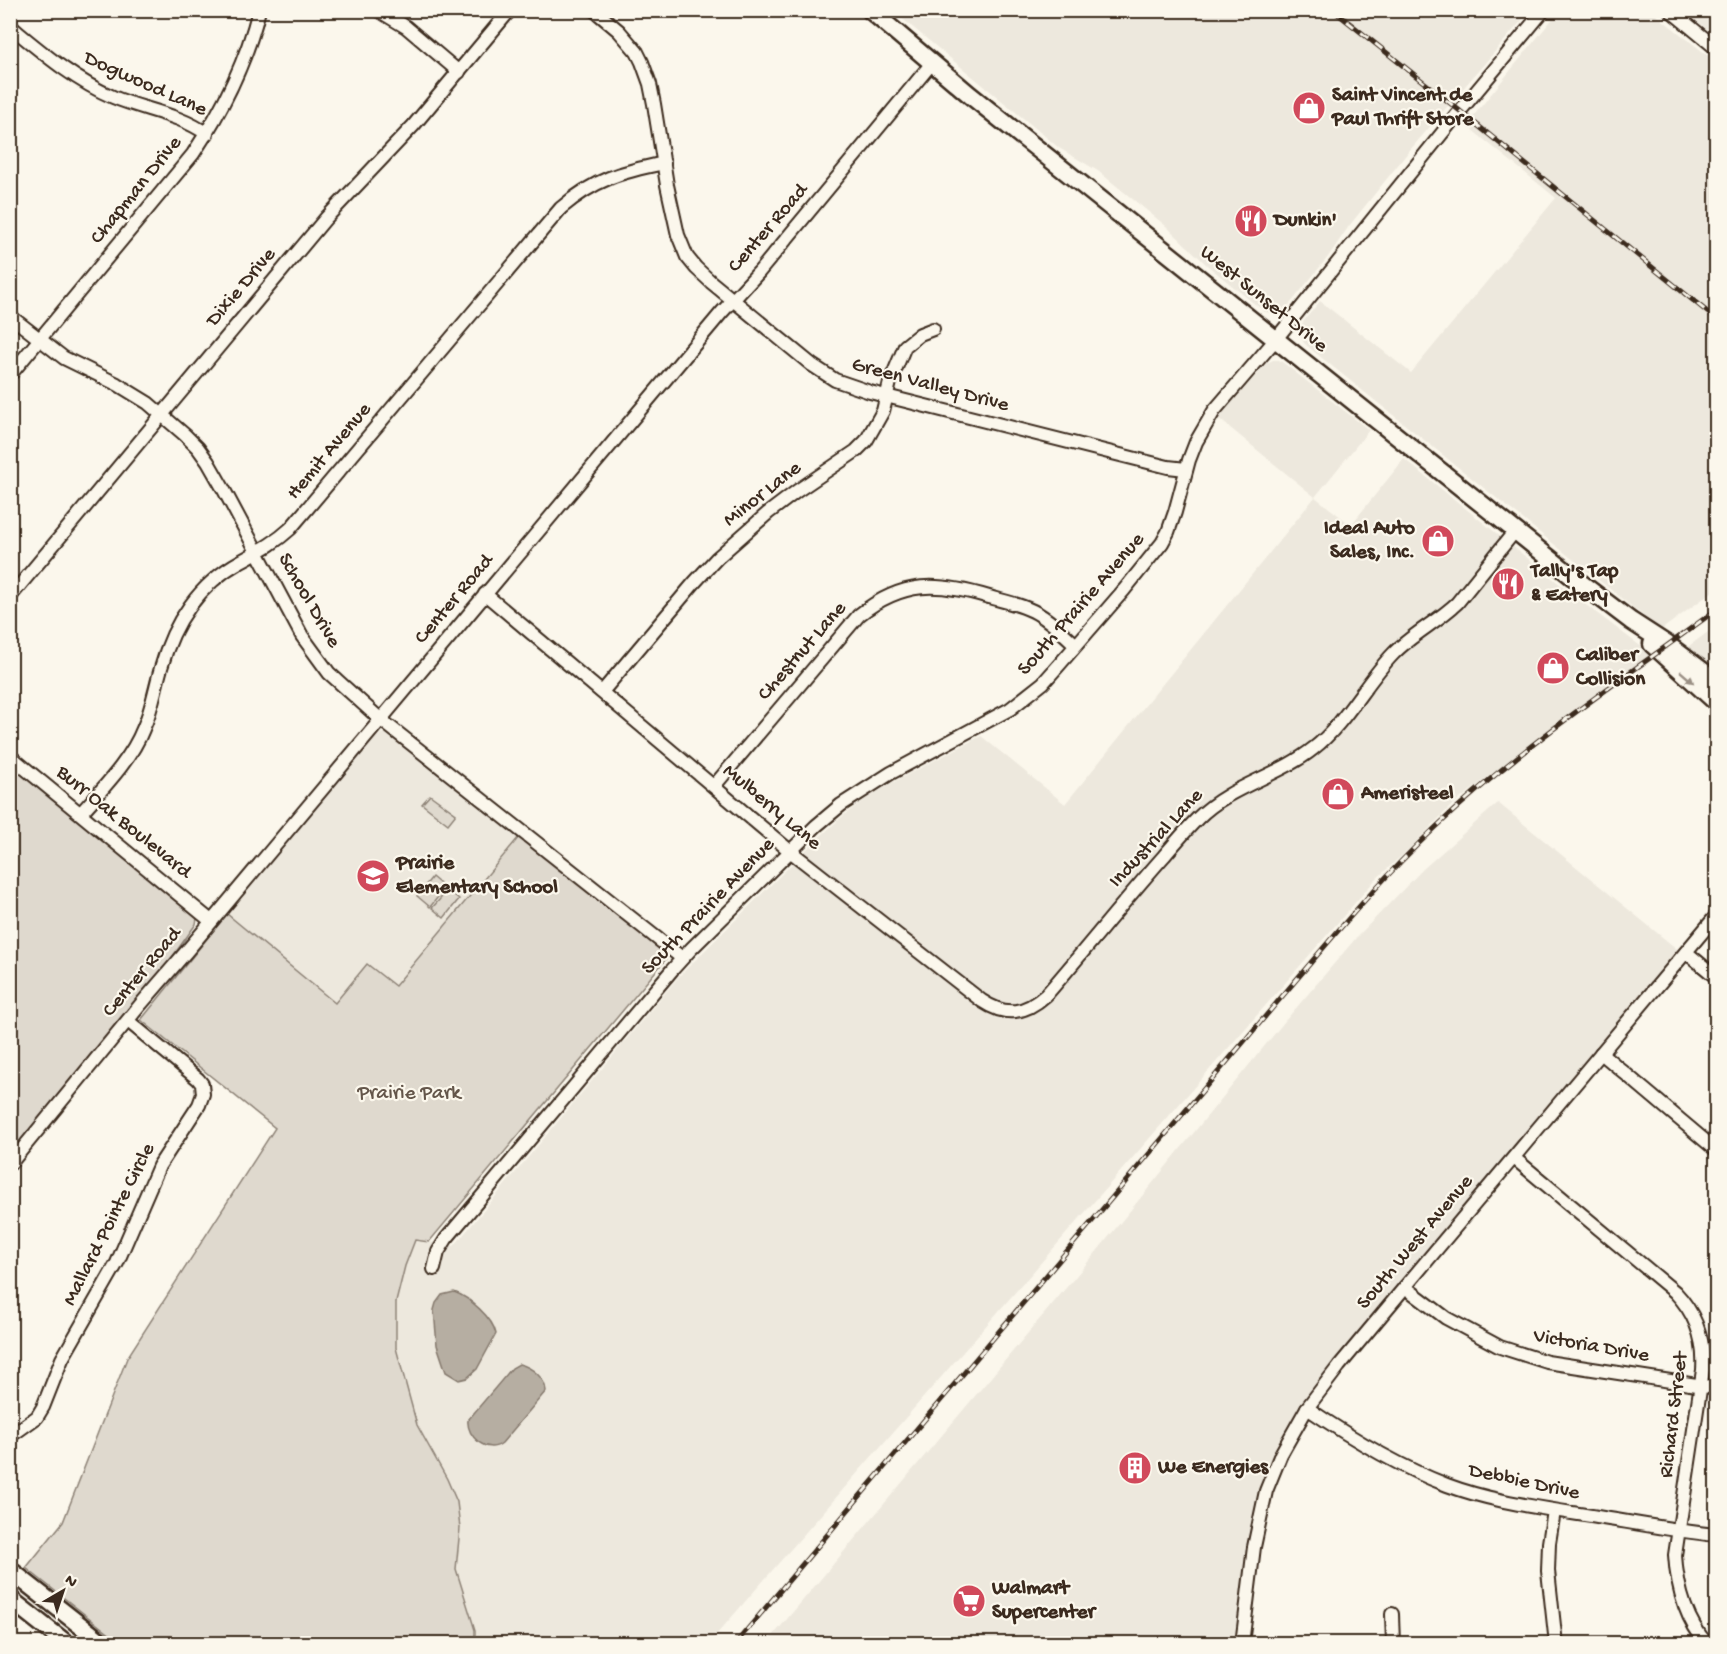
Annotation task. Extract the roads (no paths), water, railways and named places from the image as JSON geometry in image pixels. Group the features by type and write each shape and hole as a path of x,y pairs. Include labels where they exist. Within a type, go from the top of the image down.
{"main road":[{"name":"West Sunset Drive","path":"870,10 977,101 1515,531 1631,621 1716,681"},
{"name":"West Sunset Drive","path":"1631,621 1659,652 1716,702"},
{"path":"10,1570 104,1644"},
{"path":"10,1599 67,1644"}],"street":[{"name":"Chapman Drive","path":"10,375 179,172 207,134 236,81 253,35 259,10"},
{"path":"378,10 406,27 459,72"},
{"name":"Dixie Drive","path":"10,597 326,218 413,126 510,10"},
{"name":"Green Valley Drive","path":"594,10 619,31 637,52 642,62 650,84 673,220 684,249 696,268 761,325 823,373 847,385 1156,464 1186,469"},
{"name":"South Prairie Avenue","path":"434,1269 438,1252 446,1239 682,958 790,851 823,820 859,792 1000,715 1022,701 1043,683 1162,543 1175,513 1186,469 1196,442 1214,411 1276,339 1544,10"},
{"path":"1670,10 1716,48"},
{"name":"Dogwood Lane","path":"10,26 59,66 93,87 125,101 186,121 207,134"},
{"name":"Center Road","path":"10,1164 380,719 767,263 932,63"},
{"name":"Hemit Avenue","path":"81,813 134,748 143,731 168,646 174,631 189,607 221,574 278,540 290,529 561,208 587,188 609,176 664,163"},
{"name":"School Drive","path":"10,316 72,363 130,391 162,415 198,448 208,462 302,636 328,673 380,719 682,958"},
{"name":"Minor Lane","path":"602,692 717,558 768,513 861,446 870,436 883,411 890,382 905,346 920,333 933,329"},
{"name":"Industrial Lane","path":"1015,1011 1031,1006 1046,995 1197,819 1236,790 1273,774 1317,746 1391,656 1404,643 1457,603 1515,531"},
{"name":"Chestnut Lane","path":"714,786 859,615 898,592 920,587 941,586 1007,602 1045,618 1076,645"},
{"name":"Mulberry Lane","path":"485,594 790,851 982,1001 998,1010 1015,1011"},
{"name":"Burr Oak Boulevard","path":"10,756 211,921"},
{"name":"South West Avenue","path":"1242,1644 1254,1546 1266,1491 1281,1454 1307,1408 1339,1366 1514,1158 1566,1092 1716,916"},
{"path":"1686,952 1716,977"},
{"name":"Mallard Pointe Circle","path":"16,1432 37,1417 62,1359 117,1263 159,1166 202,1100 202,1084 198,1079 128,1021"},
{"path":"1601,1053 1716,1150"},
{"name":"Richard Street","path":"1514,1158 1675,1292 1696,1324 1703,1342 1704,1355 1675,1555 1681,1598 1707,1644"},
{"name":"Victoria Drive","path":"1405,1287 1446,1318 1500,1347 1547,1362 1716,1389"},
{"name":"Debbie Drive","path":"1307,1408 1380,1455 1446,1485 1492,1499 1716,1535"},
{"path":"1554,1510 1548,1571 1556,1644"},
{"path":"1392,1614 1393,1644"}],"railway":[{"path":"1333,10 1716,319"},
{"path":"735,1644 1352,914 1393,870 1469,797 1537,741 1716,610"}],"place":[{"name":"Saint Vincent de Paul Thrift Store","path":"1309,108"},
{"name":"Dunkin'","path":"1251,221"},
{"name":"Ideal Auto Sales, Inc.","path":"1438,541"},
{"name":"Tally's Tap & Eatery","path":"1508,584"},
{"name":"Caliber Collision","path":"1553,668"},
{"name":"Ameristeel","path":"1338,794"},
{"name":"Prairie Elementary School","path":"373,876"},
{"name":"We Energies","path":"1135,1468"},
{"name":"Walmart Supercenter","path":"969,1601"}],"park label":[{"name":"Prairie Park","path":"409,1094"}]}
